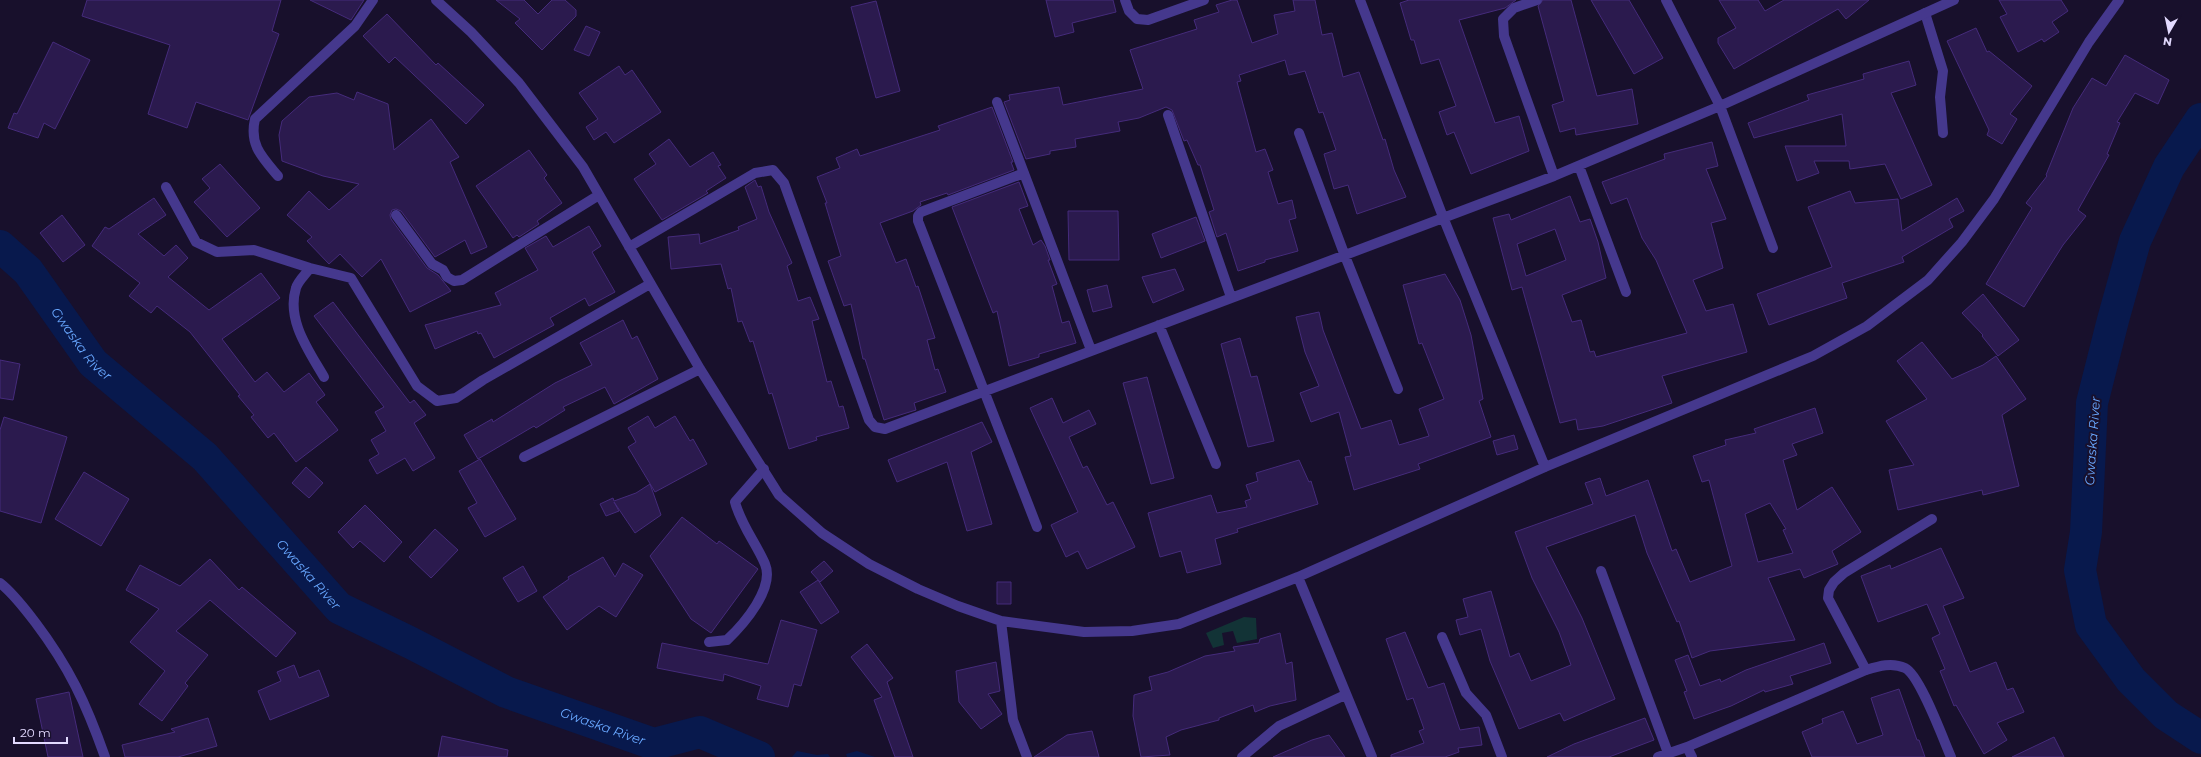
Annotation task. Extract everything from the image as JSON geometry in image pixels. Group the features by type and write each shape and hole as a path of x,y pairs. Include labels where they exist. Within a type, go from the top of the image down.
{"street":[{"path":"278,176 258,153 252,131 255,119 355,26 373,0"},
{"path":"436,0 471,32 519,83 583,168 700,369 779,495 822,533 868,564 958,606 1001,621 1084,632 1132,631 1179,624 1298,577 1545,467 1813,356 1867,326 1928,280 1962,242 1994,199 2088,42 2119,0"},
{"path":"1125,0 1129,11 1137,19 1148,20 1204,0"},
{"path":"1360,0 1443,218 1545,467"},
{"path":"1538,0 1514,8 1503,19 1504,36 1554,176"},
{"path":"1666,0 1720,106 1773,248"},
{"path":"629,247 755,173 774,170 784,183 869,420 875,427 885,429 1554,176 1720,106 1954,0"},
{"path":"1925,13 1943,70 1940,97 1943,133"},
{"path":"997,102 1091,350"},
{"path":"1168,115 1231,297"},
{"path":"1299,133 1345,256 1398,389"},
{"path":"1578,166 1626,292"},
{"path":"1024,173 921,212 918,216 918,221 1037,526"},
{"path":"166,186 196,242 217,252 254,250 310,268 350,278 417,386 436,402 456,398 483,380 650,284"},
{"path":"396,215 432,264 443,270 447,277 454,281 462,280 599,195"},
{"path":"310,268 296,287 294,307 299,332 324,377"},
{"path":"1159,325 1216,464"},
{"path":"524,457 700,369"},
{"path":"709,642 727,640 756,605 763,593 766,583 765,565 738,513 735,502 764,469"},
{"path":"1866,670 1828,598 1829,590 1844,573 1932,519"},
{"path":"1601,571 1668,753"},
{"path":"1298,577 1345,695 1372,757"},
{"path":"0,583 27,612 58,653 83,699 105,757"},
{"path":"1001,621 1013,720 1027,757"},
{"path":"1442,637 1466,693 1486,715 1502,757"},
{"path":"1658,757 1687,747 1866,670 1884,665 1895,665 1913,673 1951,757"},
{"path":"1242,757 1279,726 1345,695"},
{"path":"1687,747 1692,757"}],"green space":[{"path":"1244,617 1256,618 1257,639 1237,643 1233,631 1222,633 1224,645 1213,648 1206,633"}],"shaded area":[{"path":"797,751 817,755 828,754 830,757 792,757"},
{"path":"857,751 875,757 847,757 846,754"}],"building":[{"path":"87,0 281,0 272,31 279,34 248,120 196,102 187,128 148,114 170,45 82,16"},
{"path":"310,0 364,0 351,20"},
{"path":"496,0 524,0 538,14 552,0 565,0 576,10 576,16 542,50 515,23 520,19"},
{"path":"1046,0 1113,0 1116,12 1072,23 1074,32 1055,37"},
{"path":"1237,0 1252,43 1278,34 1274,15 1295,11 1293,0 1315,0 1322,35 1332,33 1343,77 1359,72 1383,140 1385,139 1394,170 1406,197 1357,214 1348,185 1334,189 1324,154 1336,150 1323,112 1319,113 1305,71 1289,75 1285,60 1239,75 1241,81 1237,82 1256,152 1265,149 1273,170 1268,172 1278,204 1292,200 1296,218 1289,220 1298,251 1265,260 1265,262 1238,271 1226,233 1217,237 1209,212 1214,210 1200,165 1198,165 1187,140 1184,141 1172,110 1166,107 1139,118 1118,122 1120,131 1075,139 1076,147 1050,151 1050,154 1026,159 1004,102 1010,100 1009,95 1059,87 1063,105 1143,89 1130,50 1197,29 1194,20 1219,12 1216,5"},
{"path":"1409,0 1516,0 1505,8 1459,20 1495,123 1519,116 1529,151 1471,174 1454,132 1447,135 1439,112 1456,106 1439,59 1421,64 1414,40 1411,40 1400,3"},
{"path":"1543,0 1571,0 1597,96 1632,89 1638,124 1576,135 1575,128 1560,132 1552,105 1564,101 1538,6"},
{"path":"1591,0 1629,0 1663,58 1634,74"},
{"path":"1719,0 1758,0 1765,11 1784,0 1869,0 1846,19 1838,9 1734,69 1718,43 1718,38 1736,28"},
{"path":"1999,0 2061,0 2068,11 2052,22 2059,32 2044,42 2042,39 2018,52 2000,17 2007,14"},
{"path":"876,1 900,91 876,98 851,7"},
{"path":"387,14 436,65 438,63 484,105 466,124 395,57 389,63 363,36"},
{"path":"586,26 600,32 589,56 574,50"},
{"path":"1976,28 1987,52 1989,51 2032,86 2010,114 2017,119 2002,144 1987,135 1989,130 1947,41"},
{"path":"53,42 90,60 55,129 44,123 38,138 8,128 14,113 17,114"},
{"path":"2125,55 2169,80 2158,104 2135,93 2117,122 2120,123 2107,154 2109,155 2078,210 2086,216 2063,245 2024,307 1986,284 2032,208 2026,203 2047,176 2046,175 2073,108 2092,78 2106,86"},
{"path":"1909,61 1916,85 1891,93 1932,185 1901,199 1885,164 1850,169 1849,161 1814,161 1819,173 1797,181 1785,146 1846,146 1842,114 1754,138 1748,123 1809,100 1807,95 1864,79 1863,74"},
{"path":"619,66 625,75 632,70 661,112 614,143 606,132 594,140 586,127 598,119 579,93"},
{"path":"357,92 388,104 394,150 431,119 459,157 450,162 487,247 471,254 465,240 435,257 401,211 396,209 392,210 390,215 391,219 427,268 438,275 451,291 410,312 381,259 362,277 340,254 329,264 307,241 312,237 287,215 309,191 329,210 359,184 323,176 282,161 279,135 282,121 309,97 337,93 354,100"},
{"path":"992,107 1013,162 1011,162 1014,170 948,195 947,193 920,202 921,205 913,211 880,223 896,263 906,259 916,287 918,286 935,338 927,340 935,370 938,369 946,392 914,403 916,410 884,420 865,359 863,359 851,304 844,306 828,261 841,256 825,203 827,203 817,177 840,168 836,158 857,149 860,156 940,130 938,126"},
{"path":"669,139 690,167 713,152 721,165 718,166 726,178 706,191 708,193 662,220 634,179 656,164 649,154"},
{"path":"1712,142 1718,166 1706,169 1726,219 1711,223 1723,268 1693,280 1706,311 1733,304 1747,352 1662,376 1672,403 1603,426 1578,430 1576,419 1560,423 1522,287 1512,290 1493,218 1509,214 1511,220 1570,196 1580,222 1590,219 1598,242 1606,278 1562,295 1572,322 1581,320 1590,352 1594,351 1596,357 1687,333 1656,260 1642,238 1627,198 1611,204 1602,182 1665,159 1664,154","holes":["1555,229 1566,260 1526,276 1517,244"]},
{"path":"529,150 547,175 544,178 562,203 537,221 539,224 519,237 517,235 513,238 476,186"},
{"path":"220,164 260,208 227,237 194,202 210,188 202,179"},
{"path":"755,180 758,187 761,186 769,212 792,263 787,266 798,301 810,297 819,319 812,321 827,382 831,381 839,407 843,406 849,428 816,437 817,440 789,449 772,393 769,394 753,341 750,342 742,321 738,322 731,288 728,289 721,264 671,269 668,237 699,234 700,244 739,230 738,227 757,219 745,187"},
{"path":"1019,182 1028,206 1019,209 1033,245 1041,240 1045,246 1050,260 1048,260 1057,284 1052,286 1062,323 1069,321 1076,343 1039,354 1039,357 1009,366 997,311 993,313 952,207"},
{"path":"1850,191 1855,203 1898,199 1902,231 1957,198 1964,211 1949,219 1953,227 1902,257 1904,262 1842,283 1847,298 1769,325 1757,294 1832,267 1808,207"},
{"path":"154,198 166,215 138,234 164,256 176,245 188,258 168,277 209,310 261,273 280,298 222,339 255,382 267,372 284,392 309,373 325,395 316,402 338,430 296,462 274,433 268,438 251,417 254,415 238,396 240,395 190,332 157,306 151,313 129,296 140,283 92,246 105,227 109,229"},
{"path":"1068,211 1118,211 1119,260 1069,260"},
{"path":"62,215 85,245 63,262 40,233"},
{"path":"1196,217 1205,241 1161,258 1152,234"},
{"path":"589,226 601,246 592,252 615,292 589,306 585,298 550,318 554,325 494,358 481,333 478,334 477,331 435,349 425,325 501,305 495,293 538,270 525,248 546,236 553,247"},
{"path":"1175,269 1184,290 1153,303 1142,277"},
{"path":"1445,274 1460,300 1471,335 1483,399 1479,401 1491,437 1418,464 1420,469 1354,490 1345,457 1351,456 1339,412 1311,422 1300,393 1319,386 1305,352 1296,317 1319,312 1323,330 1361,429 1391,420 1399,445 1429,436 1419,409 1444,399 1422,343 1419,344 1403,285"},
{"path":"1107,285 1112,307 1093,312 1087,290"},
{"path":"1983,294 2019,340 1998,356 1982,336 1983,335 1962,313"},
{"path":"333,302 410,403 414,400 426,415 414,423 435,458 413,471 405,458 377,474 369,460 379,454 371,440 386,431 375,412 384,407 314,316"},
{"path":"623,320 632,339 637,336 658,379 614,404 605,387 563,407 565,410 536,428 534,426 478,459 464,435 492,419 493,422 555,383 592,365 580,343"},
{"path":"1240,338 1251,377 1257,376 1274,441 1248,447 1221,344"},
{"path":"1922,342 1952,379 1983,365 1996,356 2026,399 2002,415 2019,486 1983,495 1982,490 1898,510 1889,470 1914,465 1886,421 1927,399 1897,361"},
{"path":"0,360 20,364 13,400 0,398"},
{"path":"1147,377 1174,478 1151,484 1123,383"},
{"path":"1052,398 1063,423 1089,410 1096,424 1069,437 1083,468 1087,466 1107,505 1113,502 1135,547 1087,569 1078,551 1066,557 1051,525 1078,512 1030,408"},
{"path":"1815,408 1823,433 1792,444 1797,455 1783,460 1797,510 1832,487 1861,532 1832,551 1838,564 1804,578 1800,569 1768,578 1795,640 1710,651 1692,658 1679,621 1677,622 1647,553 1635,515 1546,547 1582,618 1615,699 1564,721 1560,713 1519,729 1490,661 1481,629 1460,635 1456,620 1468,617 1463,599 1491,591 1510,657 1519,653 1531,681 1571,665 1559,632 1532,578 1515,532 1593,504 1585,483 1600,478 1606,496 1648,480 1672,551 1676,549 1690,582 1732,566 1709,480 1702,482 1693,456 1726,445 1725,440 1756,433 1754,429","holes":["1770,503 1786,529 1783,530 1793,553 1758,562 1745,514"]},
{"path":"648,416 655,428 675,416 690,441 693,439 707,464 655,492 628,447 636,442 628,428"},
{"path":"4,417 67,437 41,523 0,511 0,430"},
{"path":"982,422 992,442 971,452 992,524 967,531 947,462 897,482 888,460"},
{"path":"1514,435 1518,449 1497,455 1493,441"},
{"path":"480,459 516,519 485,537 468,508 477,503 459,471"},
{"path":"1299,460 1309,482 1311,481 1318,504 1237,529 1238,532 1215,539 1221,564 1187,573 1181,551 1160,557 1148,513 1211,495 1217,513 1247,507 1245,501 1251,499 1246,485 1258,481 1256,473"},
{"path":"306,467 323,483 309,498 292,483"},
{"path":"84,472 129,499 101,546 55,519"},
{"path":"650,484 661,515 635,533 614,502 619,511 606,516 600,504 613,498 614,501 636,493"},
{"path":"365,505 402,542 384,562 360,541 353,548 338,532"},
{"path":"682,517 717,544 719,541 758,569 711,633 691,619 650,556"},
{"path":"435,529 458,550 431,578 409,557"},
{"path":"1941,548 1964,598 1943,606 1970,672 1996,662 2007,690 2013,688 2024,712 1997,723 2007,740 1984,754 1956,705 1954,706 1940,671 1945,669 1932,638 1940,634 1927,604 1878,622 1861,576 1890,565 1891,569"},
{"path":"603,557 615,577 623,563 643,575 616,617 599,606 567,630 543,597 569,579 568,577"},
{"path":"210,559 239,590 242,587 296,633 276,657 210,600 176,631 208,655 185,683 188,686 162,721 139,704 165,671 130,642 159,609 126,590 140,565 180,586"},
{"path":"824,561 833,571 820,582 811,572"},
{"path":"523,566 537,591 518,602 503,578"},
{"path":"818,580 839,612 821,624 800,592"},
{"path":"997,582 1011,582 1011,604 997,604"},
{"path":"781,620 817,630 801,686 794,684 788,707 757,699 761,686 724,674 723,681 657,668 662,643 768,664"},
{"path":"1405,632 1428,688 1444,683 1460,730 1479,727 1482,745 1458,748 1459,752 1445,757 1391,757 1391,755 1424,743 1419,731 1424,729 1413,698 1407,700 1386,639"},
{"path":"1280,633 1286,664 1292,662 1296,700 1270,706 1255,712 1253,705 1219,718 1219,720 1181,730 1166,737 1170,755 1141,757 1133,716 1134,695 1152,690 1149,677 1168,672 1205,656 1235,651 1233,647 1259,643 1260,639"},
{"path":"1824,643 1831,663 1790,676 1793,684 1765,692 1764,690 1731,706 1694,719 1684,692 1687,691 1675,660 1688,655 1700,686 1720,679 1721,682 1746,670"},
{"path":"867,644 893,678 887,682 913,757 895,757 874,700 882,697 851,657"},
{"path":"996,662 1000,691 988,694 1002,714 981,729 959,702 956,671"},
{"path":"294,665 299,678 319,670 329,696 270,720 258,691 281,681 277,672"},
{"path":"1899,689 1917,740 1919,740 1925,757 1812,757 1802,732 1823,723 1822,719 1843,711 1857,744 1883,735 1871,698"},
{"path":"69,692 83,757 48,757 36,699"},
{"path":"208,718 217,746 178,757 125,757 122,745 175,732 171,729"},
{"path":"1645,718 1654,740 1609,757 1547,757 1574,744"},
{"path":"1092,731 1099,757 1034,757 1067,735"},
{"path":"1329,735 1345,757 1273,757 1312,740"},
{"path":"442,736 508,750 507,757 438,757"},
{"path":"2054,737 2064,757 2012,757"}],"waterway":[{"name":"Gwaska River","path":"2201,119 2169,167 2135,241 2113,320 2092,403 2086,532 2080,570 2091,625 2131,680 2166,715 2201,738"},
{"name":"Gwaska River","path":"0,246 28,271 93,363 205,457 339,608 506,692 654,744 700,732 759,757"}]}
